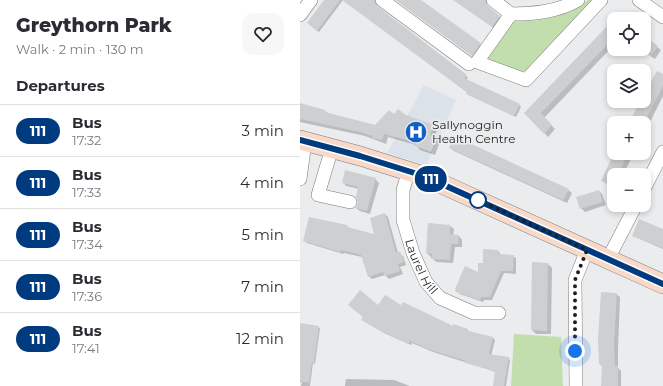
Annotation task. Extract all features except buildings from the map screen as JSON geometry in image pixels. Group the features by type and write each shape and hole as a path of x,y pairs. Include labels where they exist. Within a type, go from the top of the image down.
{"main road":[{"path":"303,141 408,170 663,284"}],"street":[{"path":"300,15 311,0"},
{"path":"382,0 473,63 526,80 601,0"},
{"path":"493,0 512,14 532,14 552,10 578,0"},
{"path":"639,0 663,17"},
{"path":"473,63 512,14"},
{"path":"300,179 303,141"},
{"path":"332,148 318,195 350,202"},
{"path":"651,175 663,152"},
{"name":"Laurel Hill","path":"408,170 403,190 403,220 413,253 426,282 440,298 474,313 499,313"},
{"path":"608,260 632,212"},
{"path":"576,386 575,280 587,250"}],"shaded area":[{"path":"424,85 456,100 426,165 387,153"}],"green space":[{"path":"588,0 597,0 528,70 520,72 486,60 511,21 532,21 551,18 570,11"},
{"path":"514,334 561,337 563,386 511,386"}],"bus line":[{"name":"111","path":"300,140 360,156 424,176 663,284"}],"place":[{"name":"Sallynoggin Health Centre","path":"416,132"}],"route":[{"path":"478,200 587,250 575,280 575,351"}]}
